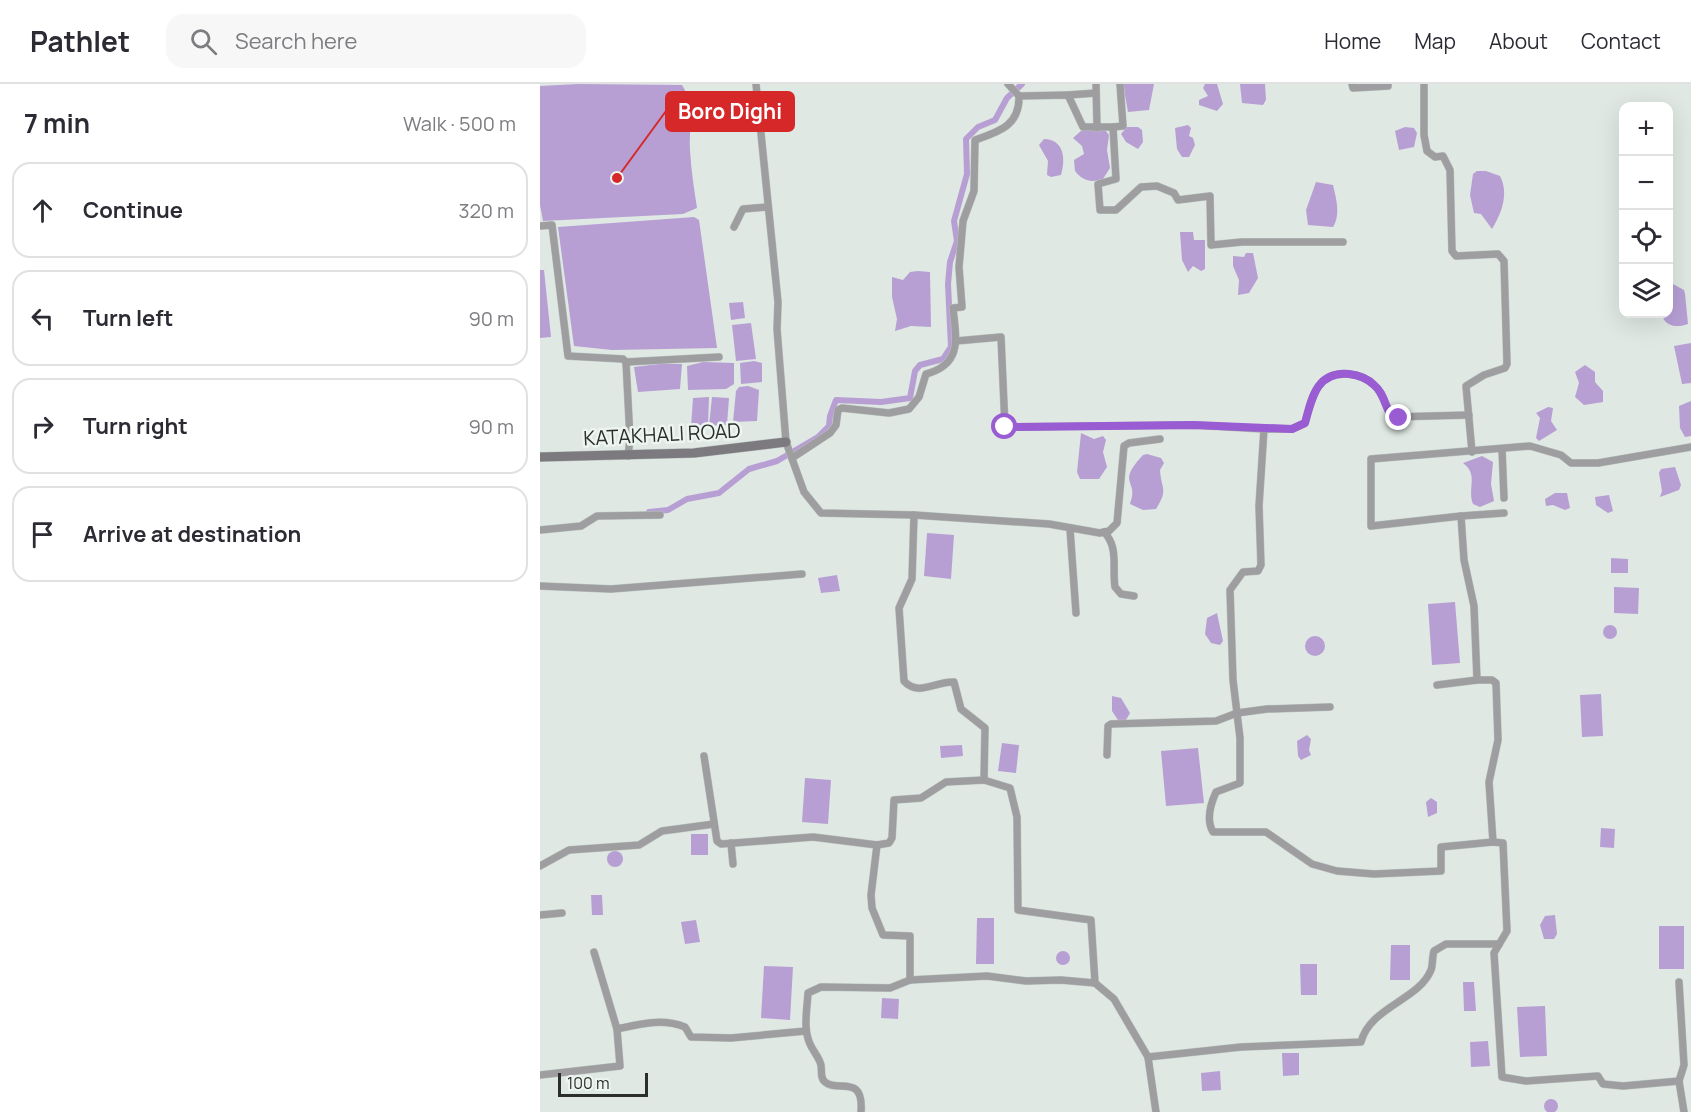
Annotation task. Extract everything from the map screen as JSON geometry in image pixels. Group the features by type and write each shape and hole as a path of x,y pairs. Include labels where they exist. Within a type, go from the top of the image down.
{"street":[{"path":"756,84 777,302 779,378 784,401 786,442 804,492 821,513 914,515 1049,524 1070,529 1104,532 1114,528 1117,523 1124,446 1129,443 1160,439"},
{"path":"792,458 830,433 836,425 838,410 842,408 889,413 909,409 919,397 926,374 937,371 949,362 956,341 953,308 962,307 959,267 963,221 974,191 975,140 1007,129 1018,113 1018,96 1008,84"},
{"path":"1096,84 1097,128"},
{"path":"1068,95 1080,126 1097,128 1123,126 1120,84"},
{"path":"1352,84 1353,88 1388,86 1388,84"},
{"path":"1424,84 1426,152 1435,157 1443,156 1450,170 1452,250 1456,256 1498,254 1504,261 1507,364 1505,368 1484,375 1466,386 1472,452"},
{"path":"1018,96 1096,93"},
{"path":"1113,127 1116,179 1098,184 1100,210 1116,210 1141,187 1157,186 1174,193 1178,200 1210,196 1211,245 1242,242 1343,242"},
{"path":"734,227 743,209 768,207"},
{"path":"540,226 552,225 568,356 623,359 626,362 719,357"},
{"path":"956,341 1001,337 1005,427 1194,425 1292,429 1305,423 1310,401 1320,382 1338,373 1356,375 1375,385 1392,417 1468,415"},
{"path":"626,362 630,439 628,456"},
{"path":"1264,429 1259,506 1261,565 1258,571 1243,572 1230,590 1240,783 1216,792 1210,814 1213,832 1258,830 1266,832 1312,864 1337,871 1374,874 1441,872 1441,847 1503,843 1508,931 1494,953 1502,1077 1526,1081 1598,1076 1603,1084 1623,1086 1679,1081"},
{"name":"KATAKHALI ROAD","path":"540,457 628,456 734,450 776,441 786,442"},
{"path":"1504,513 1371,526 1371,459 1530,446 1561,455 1571,462 1598,462 1691,447"},
{"path":"1502,449 1504,498"},
{"path":"540,530 581,526 597,516 660,515"},
{"path":"914,515 912,579 899,608 904,681 910,688 918,689 954,682 961,709 986,728 984,780"},
{"path":"1461,516 1464,560 1474,606 1478,680"},
{"path":"1070,529 1076,613"},
{"path":"1104,532 1112,540 1114,549 1115,587 1121,594 1134,596"},
{"path":"540,586 611,589 802,574"},
{"path":"1437,685 1478,680 1492,680 1496,683 1498,740 1489,782 1493,842"},
{"path":"1107,755 1108,726 1111,724 1216,721 1237,713 1268,709 1330,707"},
{"path":"704,756 718,843 813,837 877,844 892,841 894,800 921,798 944,782 984,780 1012,790 1017,817 1018,912 1091,920 1095,983"},
{"path":"540,866 569,850 639,844 662,831 714,824"},
{"path":"731,843 733,864"},
{"path":"877,844 872,908 883,935 910,936 910,980"},
{"path":"540,915 562,914"},
{"path":"1148,1057 1241,1047 1361,1042 1369,1022 1422,981 1431,969 1434,951 1446,944 1499,944"},
{"path":"540,1075 620,1066 617,1029 594,952"},
{"path":"861,1112 860,1098 853,1087 825,1082 820,1061 806,1031 808,993 821,987 890,988 910,980 987,976 1026,981 1061,980 1095,983 1114,999 1148,1057 1156,1112"},
{"path":"1679,982 1684,1065 1679,1081 1684,1112"},
{"path":"617,1029 642,1022 675,1023 686,1027 691,1037 718,1039 806,1031"}],"shaded area":[{"path":"1123,84 1154,84 1149,110 1128,112"},
{"path":"1205,84 1217,84 1223,104 1217,111 1199,105 1199,100 1208,96 1203,88"},
{"path":"1240,84 1265,84 1266,100 1263,105 1242,103"},
{"path":"682,85 689,100 690,157 697,208 683,214 543,221 540,205 540,86"},
{"path":"1188,125 1191,128 1189,136 1193,138 1195,145 1189,157 1182,157 1177,149 1175,128"},
{"path":"1127,127 1138,127 1142,130 1143,142 1138,149 1126,142 1121,134"},
{"path":"1405,127 1414,128 1417,133 1414,147 1399,150 1395,131"},
{"path":"1082,130 1105,130 1109,135 1107,150 1110,168 1103,179 1087,180 1075,171 1074,160 1084,154 1082,146 1073,138"},
{"path":"1044,139 1056,142 1062,151 1061,175 1051,177 1047,175 1048,161 1039,145"},
{"path":"1477,171 1486,171 1500,176 1503,183 1503,203 1492,229 1481,214 1474,213 1470,195 1473,174"},
{"path":"1316,182 1333,185 1337,212 1333,227 1308,225 1306,210"},
{"path":"694,217 699,220 717,348 612,350 574,346 558,227"},
{"path":"1180,232 1193,232 1194,240 1205,240 1205,269 1201,271 1193,266 1188,272 1182,260"},
{"path":"1246,253 1253,253 1258,278 1249,293 1238,295 1239,280 1233,266 1233,256 1244,257"},
{"path":"540,270 544,270 551,337 540,338"},
{"path":"910,272 930,272 931,327 911,326 895,331 897,319 892,297 892,277 903,280"},
{"path":"1673,284 1684,290 1688,324 1680,326 1666,322 1663,318 1673,318"},
{"path":"743,302 745,318 731,320 729,303"},
{"path":"751,323 756,359 736,361 732,325"},
{"path":"1691,343 1691,383 1682,384 1674,346"},
{"path":"754,361 762,363 762,382 741,384 740,363"},
{"path":"703,362 734,363 734,384 726,389 688,390 687,366"},
{"path":"682,364 680,389 638,392 634,367"},
{"path":"1585,365 1595,372 1595,382 1603,391 1603,402 1584,405 1575,397 1579,383 1575,372"},
{"path":"748,386 759,390 757,421 733,422 736,391 739,387"},
{"path":"709,397 708,427 691,427 693,398"},
{"path":"712,397 729,398 727,425 709,426"},
{"path":"1691,401 1691,436 1685,437 1680,428 1679,406"},
{"path":"1548,407 1553,408 1551,421 1557,430 1539,441 1536,438 1540,418 1536,413"},
{"path":"1081,433 1094,439 1103,436 1106,440 1103,452 1107,467 1099,479 1080,479 1077,472"},
{"path":"1143,455 1161,458 1164,463 1160,470 1163,493 1156,509 1143,510 1130,504 1132,490 1129,477 1135,465"},
{"path":"1482,456 1493,462 1491,484 1494,501 1480,507 1473,504 1472,477 1463,463"},
{"path":"1675,467 1681,485 1679,490 1660,497 1662,491 1659,473 1661,469"},
{"path":"1555,493 1567,493 1570,508 1565,510 1553,505 1546,506 1545,499"},
{"path":"1609,495 1613,511 1608,513 1596,505 1595,497"},
{"path":"927,533 954,535 951,579 924,576"},
{"path":"1611,558 1628,559 1628,573 1611,573"},
{"path":"837,575 840,591 821,593 818,578"},
{"path":"1614,587 1639,588 1638,614 1614,613"},
{"path":"1455,602 1460,663 1432,665 1428,604"},
{"path":"1217,613 1223,641 1220,645 1211,643 1205,634 1207,618"},
{"path":"1607,625 1613,625 1617,632 1613,639 1607,639 1603,635 1603,629"},
{"path":"1315,636 1322,639 1325,646 1322,653 1315,656 1308,653 1305,646 1308,639"},
{"path":"1601,694 1603,736 1582,737 1580,695"},
{"path":"1112,696 1121,698 1130,713 1126,720 1118,720 1112,711"},
{"path":"1307,735 1311,739 1309,750 1311,755 1301,760 1298,756 1297,741"},
{"path":"1002,743 1019,745 1016,773 998,771"},
{"path":"962,745 963,756 941,758 940,746"},
{"path":"1198,748 1204,803 1166,806 1161,751"},
{"path":"805,778 831,780 828,824 802,822"},
{"path":"1431,798 1437,802 1437,813 1428,817 1426,802"},
{"path":"1601,828 1615,829 1614,848 1600,847"},
{"path":"691,834 708,834 708,855 691,855"},
{"path":"615,851 621,853 623,859 621,865 615,867 609,865 607,859 609,853"},
{"path":"591,895 602,895 603,915 592,915"},
{"path":"1555,915 1557,934 1554,939 1544,939 1540,925 1545,916"},
{"path":"977,918 994,918 994,964 976,964"},
{"path":"696,920 700,942 685,944 681,922"},
{"path":"1659,926 1684,926 1684,969 1659,969"},
{"path":"1391,945 1410,945 1410,980 1390,980"},
{"path":"1063,951 1068,953 1070,958 1068,963 1063,965 1058,963 1056,958 1058,953"},
{"path":"1300,964 1317,964 1317,995 1301,995"},
{"path":"764,966 793,967 790,1020 761,1018"},
{"path":"1463,982 1474,982 1476,1011 1464,1011"},
{"path":"882,998 899,999 898,1019 881,1018"},
{"path":"1545,1006 1547,1056 1520,1057 1517,1007"},
{"path":"1488,1041 1490,1066 1471,1067 1470,1042"},
{"path":"1282,1053 1299,1053 1299,1075 1283,1076"},
{"path":"1220,1071 1221,1090 1202,1091 1201,1073"},
{"path":"1548,1099 1554,1099 1558,1106 1554,1113 1548,1113 1544,1109 1544,1103"}],"waterway":[{"path":"649,512 668,510 687,499 719,493 749,469 777,461 818,437 829,426 836,400 881,402 910,398 915,371 920,365 943,359 951,347 948,284 950,262 957,241 954,221 967,174 966,139 978,127 995,120 1007,98 1022,84"}],"place":[{"name":"Boro Dighi","path":"617,178"}],"route":[{"path":"1005,427 1194,425 1292,429 1305,423 1310,401 1320,382 1338,373 1356,375 1375,385 1392,417 1399,418"}]}
